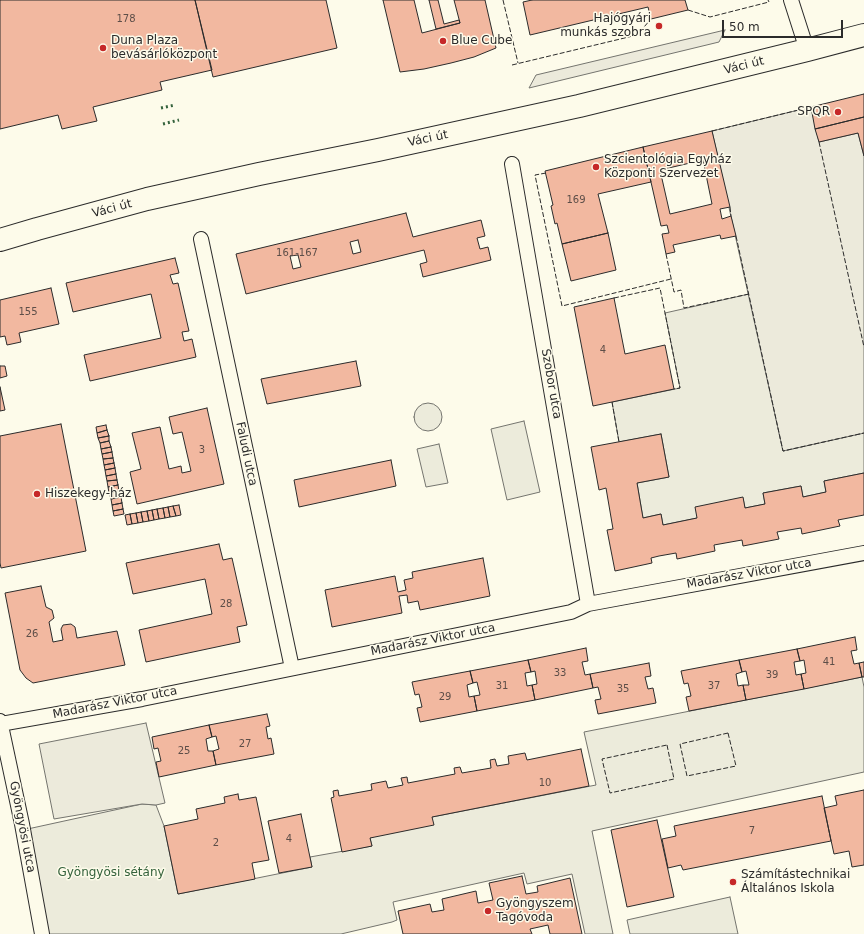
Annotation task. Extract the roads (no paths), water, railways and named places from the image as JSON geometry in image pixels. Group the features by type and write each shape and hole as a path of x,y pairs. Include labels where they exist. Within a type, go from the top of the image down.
{"main road":[{"name":"Váci út","path":"0,240 37,228 147,199 579,106 862,37"}],"street":[{"path":"791,0 807,50"},
{"name":"Szobor utca","path":"512,164 588,604"},
{"name":"Faludi utca","path":"201,239 292,668"},
{"name":"Madarász Viktor utca","path":"0,723 142,699 571,612 588,604 864,553"},
{"name":"Gyöngyösi utca","path":"0,723 23,830 42,934"}],"place":[{"name":"Hajógyári munkás szobra","path":"659,26"},
{"name":"Blue Cube","path":"443,41"},
{"name":"Duna Plaza bevásárlóközpont","path":"103,48"},
{"name":"SPQR","path":"838,112"},
{"name":"Szcientológia Egyház Központi Szervezet","path":"596,167"},
{"name":"Hiszekegy-ház","path":"37,494"},
{"name":"Számítástechnikai Általános Iskola","path":"733,882"},
{"name":"Gyöngyszem Tagóvoda","path":"488,911"}],"park label":[{"name":"Gyöngyösi sétány","path":"111,873"}]}
